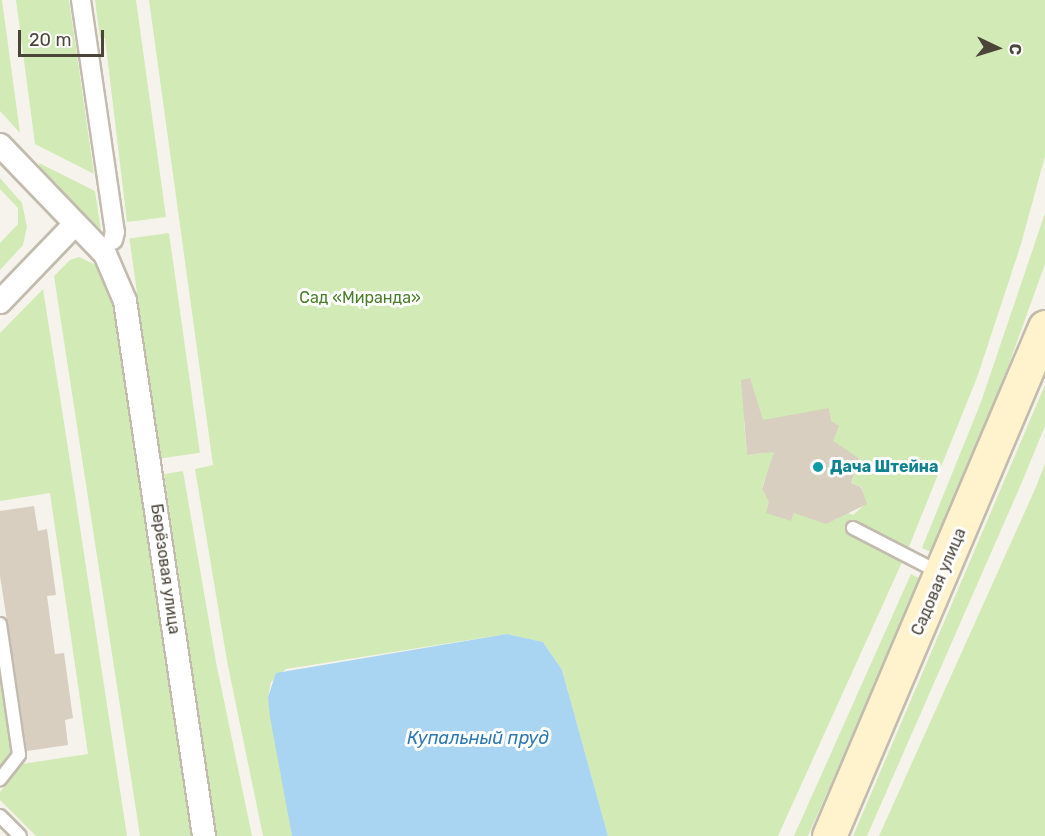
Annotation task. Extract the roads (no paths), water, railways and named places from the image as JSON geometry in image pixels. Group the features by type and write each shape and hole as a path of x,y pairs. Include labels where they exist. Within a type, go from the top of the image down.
{"main road":[{"name":"Садовая улица","path":"829,836 943,574 1045,327"}],"street":[{"path":"81,0 114,221 113,240"},
{"name":"Берёзовая улица","path":"0,145 105,254 125,302 204,836"},
{"path":"0,302 75,224"}],"lane":[{"path":"853,528 943,574"},
{"path":"0,624 19,755 0,779"},
{"path":"0,816 20,836"}],"water":[{"name":"Купальный пруд","path":"507,634 543,642 562,670 608,836 292,836 268,697 276,673"}],"place":[{"name":"Дача Штейна","path":"818,467"}],"park label":[{"name":"Сад «Миранда»","path":"360,298"}]}
